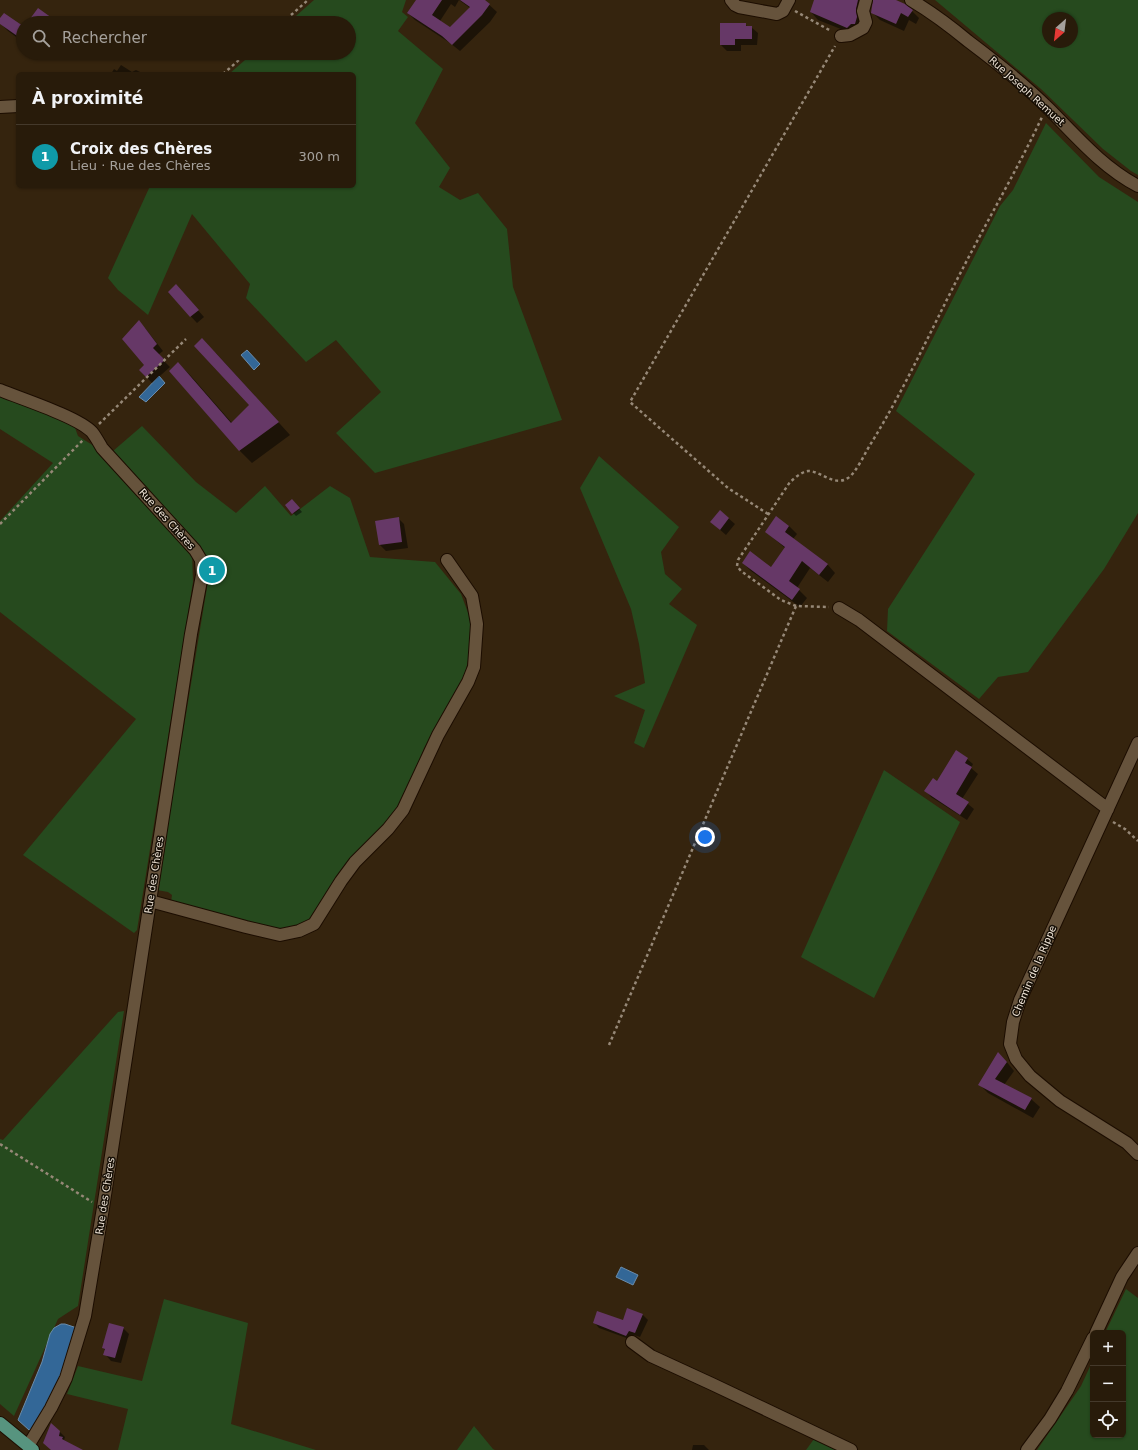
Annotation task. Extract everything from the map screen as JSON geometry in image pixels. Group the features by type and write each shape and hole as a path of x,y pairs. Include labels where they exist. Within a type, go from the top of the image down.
{"main road":[{"path":"0,1423 30,1448"}],"street":[{"path":"731,0 739,7 777,14 781,14 788,3"},
{"path":"841,36 850,35 863,28 866,22 863,11 866,0"},
{"name":"Rue Joseph Remuet","path":"911,0 941,20 1002,67 1048,108 1096,157 1115,172 1138,186"},
{"path":"0,107 16,106"},
{"name":"Rue des Chères","path":"0,390 78,422 92,432 102,448 195,550 201,560 202,575 191,634 85,1316 68,1371 30,1448"},
{"path":"150,901 246,928 280,935 299,931 314,924 341,882 356,862 388,829 403,810 438,735 468,682 474,667 478,624 472,596 447,560"},
{"path":"840,608 859,620 1106,813"},
{"name":"Chemin de la Rippe","path":"1138,743 1020,1000 1013,1022 1010,1044 1016,1059 1030,1076 1060,1101 1127,1143 1138,1154"},
{"path":"1097,1330 1122,1277 1138,1253"},
{"path":"632,1342 651,1356 851,1450"},
{"path":"1027,1450 1061,1402 1090,1344"}],"path":[{"path":"290,16 308,0"},
{"path":"768,514 728,488 630,402 841,36 788,3"},
{"path":"225,72 239,60"},
{"path":"840,608 796,606 781,600 737,566 738,560 790,482 798,475 808,471 831,479 841,480 849,477 856,468 890,412 973,249 1023,158 1042,117 1048,108"},
{"path":"0,524 186,339"},
{"path":"609,1045 796,606"},
{"path":"1106,813 1138,841"},
{"path":"0,1144 103,1208"}],"green space":[{"path":"314,0 406,0 402,12 408,17 398,31 443,69 415,123 450,168 439,187 460,200 478,193 507,229 513,287 562,420 375,473 336,433 381,392 336,340 306,362 246,298 250,284 192,214 148,315 118,290 108,278 149,188 356,188 356,72 231,72 245,60 356,60 356,16 296,16"},
{"path":"935,0 1138,0 1138,175 1103,149 1041,89"},
{"path":"1046,123 1099,177 1138,202 1138,513 1104,569 1028,672 998,677 979,699 887,631 888,609 975,474 896,411 1000,206 1013,190"},
{"path":"0,394 74,425 78,436 94,446 192,552 193,582 137,930 134,933 23,855 136,719 0,612 0,521 53,463 0,429"},
{"path":"142,426 196,482 236,513 265,486 291,516 330,486 350,498 370,557 435,562 461,594 470,618 470,651 465,674 424,748 405,799 309,923 292,929 272,929 171,902 172,895 168,892 157,890 209,575 207,560 203,550 113,451"},
{"path":"599,456 679,527 661,552 665,574 682,589 669,604 697,625 644,748 634,743 645,710 614,696 645,683 639,644 631,609 580,488"},
{"path":"884,770 960,822 874,998 801,957"},
{"path":"124,1011 78,1306 58,1319 14,1416 0,1404 0,1139 3,1140 118,1012"},
{"path":"1126,1289 1138,1298 1138,1450 1037,1450 1081,1386 1090,1366 1090,1438 1126,1438 1126,1330 1106,1330"},
{"path":"164,1299 248,1323 231,1424 316,1450 118,1450 128,1409 67,1394 78,1366 142,1381"},
{"path":"474,1426 493,1449 495,1450 457,1450"},
{"path":"814,1439 836,1450 806,1450"}],"water":[{"path":"247,350 260,364 254,370 241,355"},
{"path":"159,376 165,383 146,402 139,397"},
{"path":"621,1267 638,1275 633,1285 616,1277"},
{"path":"61,1324 77,1328 57,1383 33,1428 29,1430 18,1420 42,1362 50,1334 54,1328"}],"building":[{"path":"416,0 442,0 432,15 450,27 470,7 460,0 485,0 490,4 482,15 452,45 442,36 407,13"},
{"path":"814,0 858,0 855,24 851,24 847,28 810,12"},
{"path":"873,0 896,0 913,10 908,17 901,13 896,24 871,13"},
{"path":"38,8 49,16 32,16"},
{"path":"4,13 16,21 16,35 0,24 0,18"},
{"path":"720,23 746,23 746,26 752,26 752,39 735,39 735,45 720,45"},
{"path":"176,284 199,310 190,317 168,292"},
{"path":"139,320 157,344 153,348 165,360 146,377 139,370 144,365 122,339"},
{"path":"202,338 279,422 239,451 169,371 178,362 231,423 249,405 194,346"},
{"path":"292,499 300,508 292,514 285,505"},
{"path":"720,510 729,518 720,530 710,522"},
{"path":"776,516 789,526 785,532 828,564 819,575 802,561 789,581 800,589 792,600 742,563 750,551 771,567 785,547 765,532"},
{"path":"399,517 402,542 379,545 375,521"},
{"path":"956,750 968,758 965,763 972,767 956,794 969,802 960,815 924,791 933,778 937,781"},
{"path":"998,1052 1007,1062 995,1079 1032,1098 1025,1110 978,1085"},
{"path":"627,1308 643,1314 635,1333 629,1331 626,1336 593,1323 597,1311 623,1320"},
{"path":"109,1323 124,1327 115,1358 103,1355 105,1349 102,1348"},
{"path":"51,1423 60,1431 59,1436 63,1437 62,1439 83,1450 51,1450 43,1443"}],"place":[{"name":"Croix des Chères","path":"212,570"}]}
